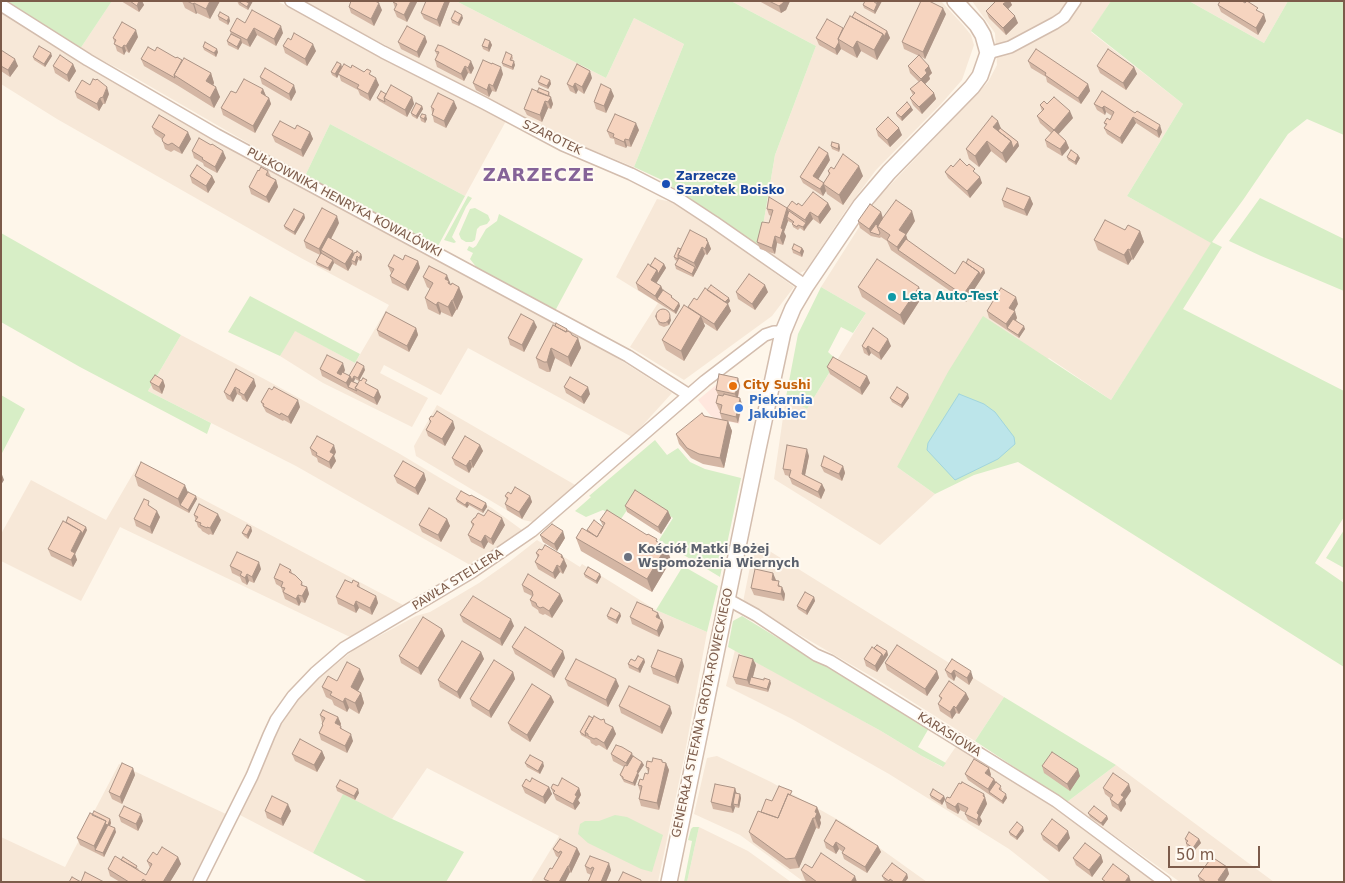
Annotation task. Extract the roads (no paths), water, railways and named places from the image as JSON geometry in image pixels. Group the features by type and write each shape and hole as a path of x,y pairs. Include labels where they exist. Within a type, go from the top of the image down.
{"street":[{"name":"SZAROTEK","path":"291,1 383,52 563,145 631,174 676,197 806,286"},
{"path":"955,1 971,18 983,35 988,54 1010,47 1055,23 1064,17 1075,1"},
{"name":"PUŁKOWNIKA HENRYKA KOWALÓWKI","path":"1,6 88,60 209,130 628,356 689,395"},
{"name":"GENERAŁA STEFANA GROTA-ROWECKIEGO","path":"668,882 783,332 793,308 806,286 861,205 972,87 980,76 988,54"},
{"name":"PAWŁA STELLERA","path":"199,882 252,776 276,720 293,696 314,673 344,648 472,572 532,531 689,395 765,334 783,332"},
{"name":"KARASIOWA","path":"727,599 756,615 816,655 830,661 1056,801 1164,882"}],"water":[{"path":"959,394 984,404 995,412 1014,437 1015,444 998,459 955,480 927,450 928,443"}],"place":[{"name":"Zarzecze Szarotek Boisko","path":"666,184"},
{"name":"Leta Auto-Test","path":"892,297"},
{"name":"City Sushi","path":"733,386"},
{"name":"Piekarnia Jakubiec","path":"739,408"},
{"name":"Kościół Matki Bożej Wspomożenia Wiernych","path":"628,557"}],"district":[{"name":"ZARZECZE","path":"539,176"}]}
